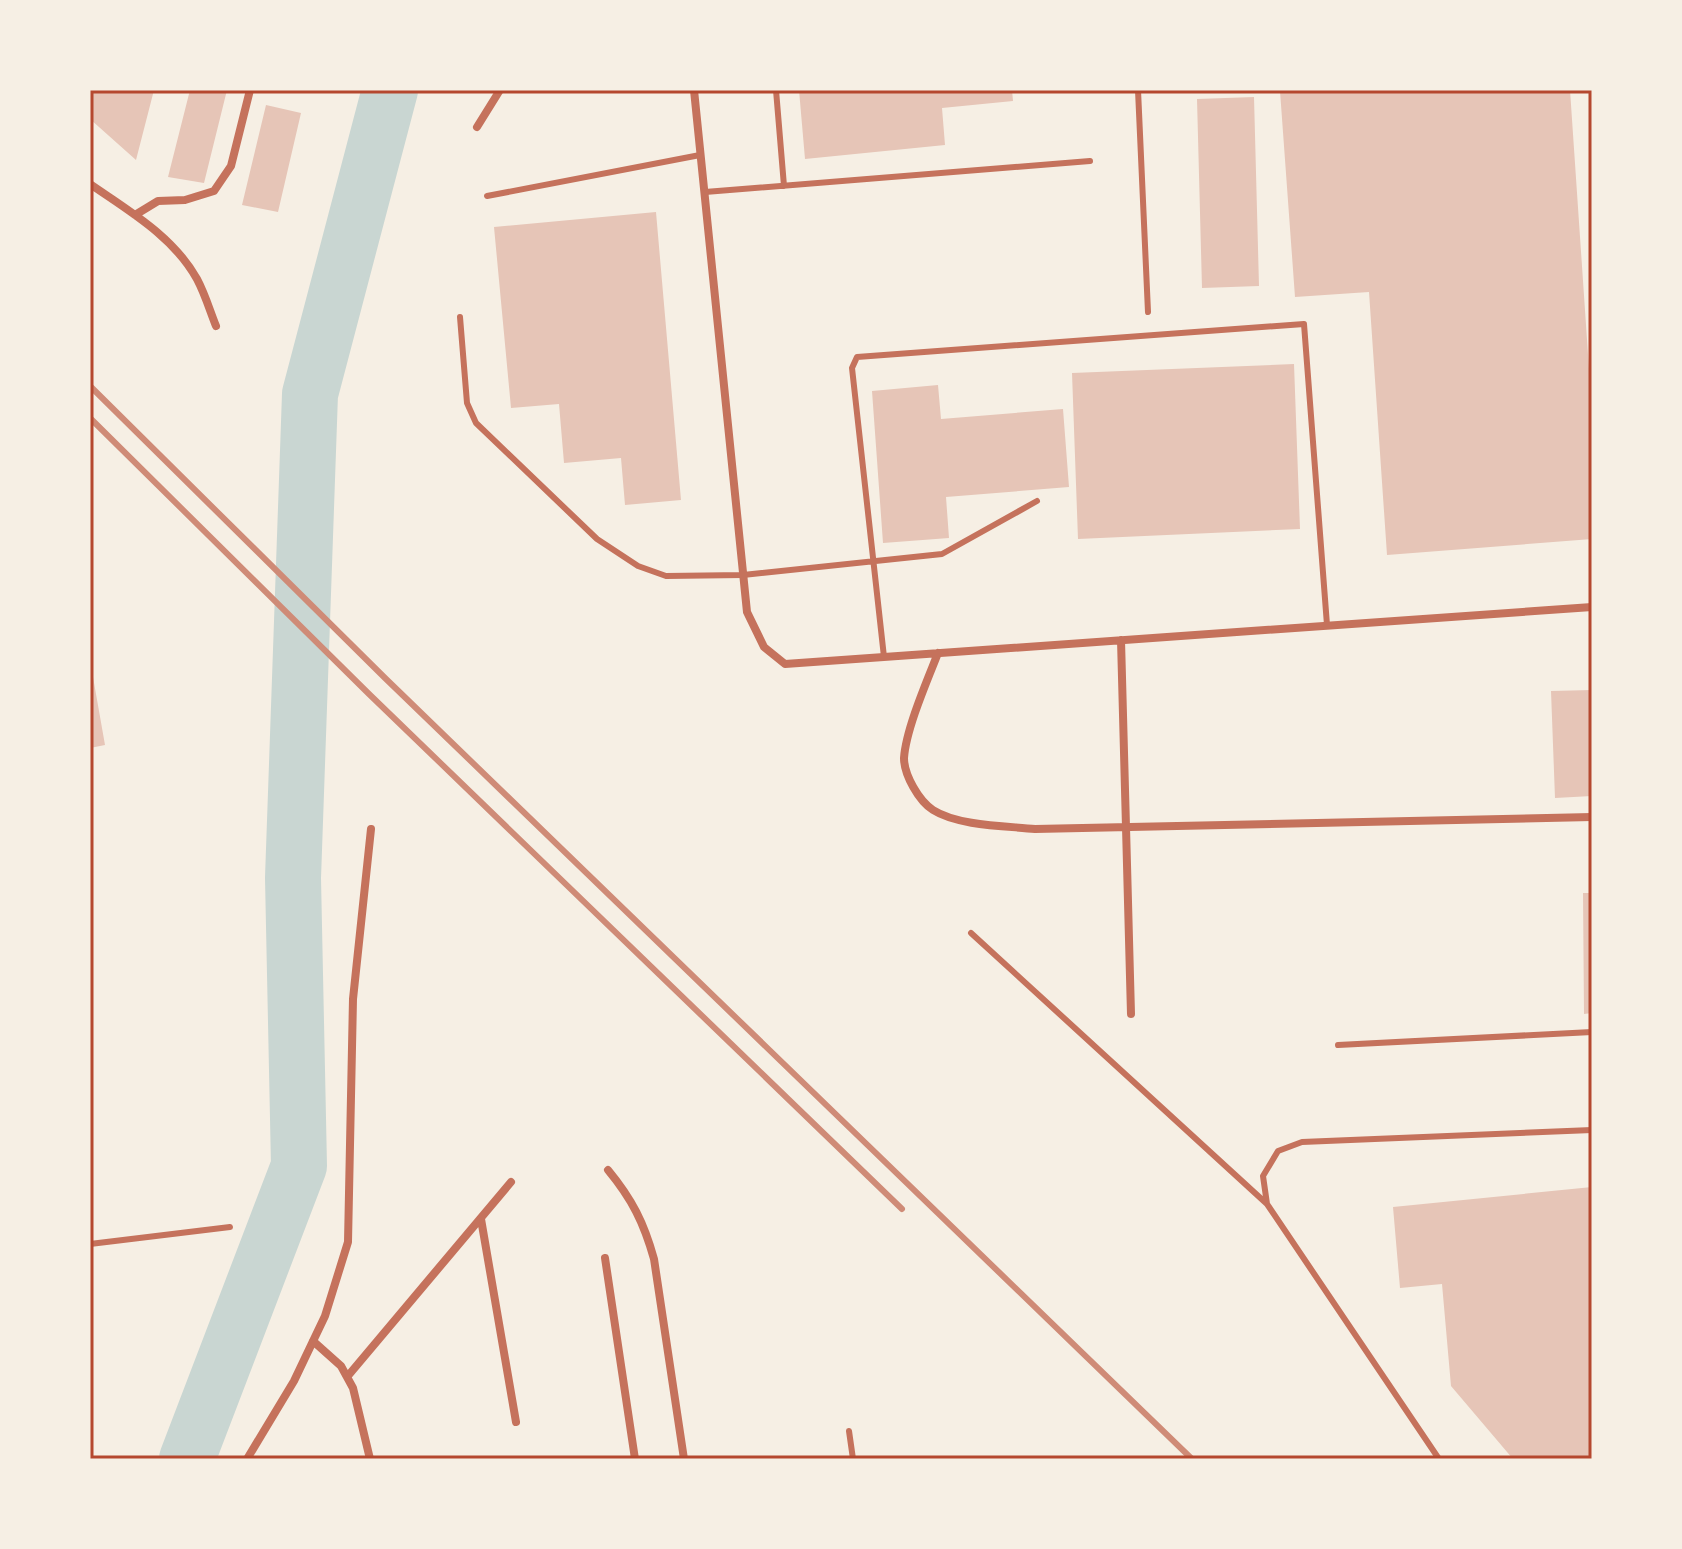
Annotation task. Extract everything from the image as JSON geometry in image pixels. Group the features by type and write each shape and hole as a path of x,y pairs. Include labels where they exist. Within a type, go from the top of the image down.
{"street":[{"path":"135,215 158,201 185,200 214,191 231,166 250,90"},
{"path":"477,127 500,90"},
{"path":"694,90 747,612 764,647 785,664 1592,607"},
{"path":"90,184 135,215 178,251 198,280 216,326"},
{"path":"1121,640 1131,1014"},
{"path":"938,653 918,705 904,760 914,790 933,810 965,821 1035,829 1592,817"},
{"path":"247,1459 294,1381 325,1316 348,1242 353,999 371,829"},
{"path":"608,1170 629,1196 647,1231 654,1259 684,1459"},
{"path":"347,1377 511,1182"},
{"path":"481,1219 516,1422"},
{"path":"605,1258 635,1459"},
{"path":"313,1341 341,1366 353,1388 370,1459"}],"lane":[{"path":"776,90 784,186"},
{"path":"1138,90 1148,312"},
{"path":"487,196 700,155"},
{"path":"705,192 1090,161"},
{"path":"460,317 467,403 476,423 597,539 638,566 666,576 743,575 942,554 1037,501"},
{"path":"884,657 852,368 857,357 1304,324 1327,625"},
{"path":"971,933 1267,1204 1439,1459"},
{"path":"1338,1045 1592,1032"},
{"path":"1267,1204 1263,1176 1278,1151 1302,1142 1592,1130"},
{"path":"90,1244 230,1227"},
{"path":"849,1431 853,1459"}],"building":[{"path":"90,90 154,90 136,160 90,119"},
{"path":"190,90 227,90 204,183 168,177"},
{"path":"799,90 1012,90 1013,101 942,108 945,145 805,159"},
{"path":"1570,90 1592,413 1592,539 1387,555 1369,292 1295,297 1280,91"},
{"path":"1254,97 1259,286 1202,288 1197,99"},
{"path":"266,105 301,113 278,212 242,205"},
{"path":"656,212 681,500 625,505 621,458 564,463 559,404 511,408 494,227"},
{"path":"1294,364 1300,529 1078,539 1072,373"},
{"path":"938,385 941,419 1063,409 1069,487 946,497 949,538 883,543 872,391"},
{"path":"90,660 105,745 90,748"},
{"path":"1592,690 1592,796 1555,798 1551,691"},
{"path":"1583,893 1592,893 1592,1013 1584,1014"},
{"path":"1592,1187 1592,1459 1513,1459 1451,1386 1442,1284 1400,1288 1393,1207"}],"waterway":[{"path":"187,1459 299,1166 293,878 310,394 390,90"}],"railway":[{"path":"90,386 385,678 1192,1459"},
{"path":"90,418 369,694 902,1209"}]}
